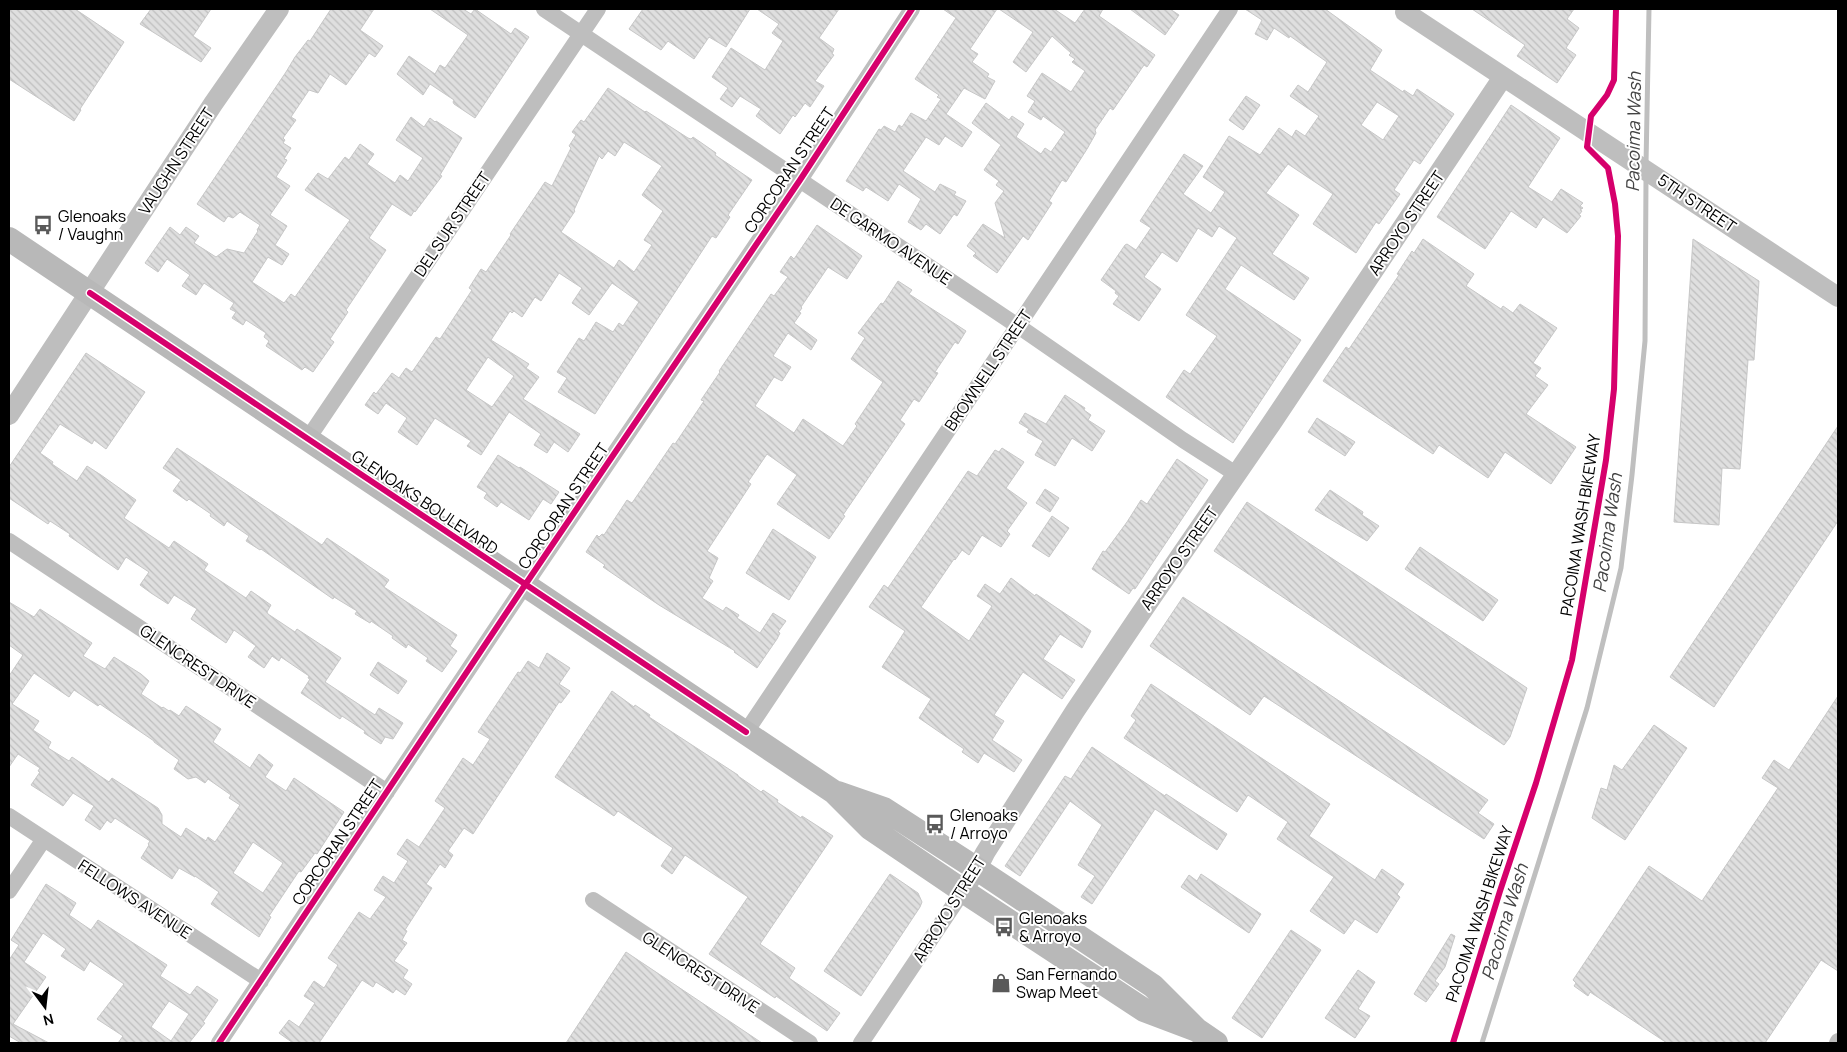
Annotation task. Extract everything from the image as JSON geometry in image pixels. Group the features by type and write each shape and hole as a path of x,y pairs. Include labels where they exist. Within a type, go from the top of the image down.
{"main road":[{"name":"GLENOAKS BOULEVARD","path":"9,239 834,792 870,828 963,891 1144,1010 1206,1037"},
{"name":"GLENOAKS BOULEVARD","path":"834,792 884,809 977,869 1153,986 1206,1037"}],"street":[{"name":"VAUGHN STREET","path":"9,416 213,104 279,9"},
{"name":"DE GARMO AVENUE","path":"544,9 1236,474"},
{"name":"DEL SUR STREET","path":"307,440 598,9"},
{"name":"CORCORAN STREET","path":"219,1043 525,585 800,180 912,9"},
{"name":"BROWNELL STREET","path":"746,732 1230,9"},
{"name":"5TH STREET","path":"1404,10 1838,297"},
{"name":"ARROYO STREET","path":"861,1043 963,891 977,869 984,853 1075,711 1503,77"},
{"name":"GLENCREST DRIVE","path":"9,541 387,792"},
{"name":"FELLOWS AVENUE","path":"9,816 261,981"},
{"path":"9,891 44,838"},
{"name":"GLENCREST DRIVE","path":"593,900 810,1043"}],"building":[{"path":"9,9 75,9 124,42 74,121 9,79"},
{"path":"151,9 211,9 193,36 211,48 201,62 140,24"},
{"path":"331,9 374,9 360,30 383,46 375,57 369,53 346,85 330,74 318,93 309,90 291,117 296,120 283,138 285,140 283,143 291,148 284,159 287,160 276,177 290,186 270,215 287,226 275,245 289,254 282,265 268,257 252,282 284,303 291,294 295,297 350,220 305,190 318,173 328,179 345,157 349,160 360,144 374,154 367,164 395,183 400,175 408,181 423,158 396,140 411,117 424,127 430,118 462,138 440,175 442,176 415,212 411,216 392,204 369,238 386,250 346,310 348,312 330,339 334,342 313,372 305,367 302,370 266,346 269,341 264,337 266,333 246,320 243,325 232,318 236,312 230,309 234,303 204,283 196,295 182,286 190,275 167,259 158,272 145,263 170,227 180,235 186,227 199,236 194,243 216,257 227,249 244,253 260,225 240,212 233,218 228,216 224,222 197,204 295,57 308,40 310,41"},
{"path":"430,9 463,9 471,14 475,9 511,34 515,28 529,37 475,118 454,104 454,100 430,84 423,95 397,74 409,56 435,74 440,65 445,68 468,35"},
{"path":"643,9 750,9 726,47 709,37 694,59 668,41 661,50 629,29"},
{"path":"757,9 839,9 819,38 834,49 832,54 834,55 815,81 824,86 810,107 805,103 795,117 793,115 780,134 756,116 761,109 740,96 732,107 720,99 728,88 712,77 731,48 765,70 783,41 772,33 779,24"},
{"path":"943,9 997,9 970,49 978,54 972,62 989,74 987,77 995,81 985,99 964,88 946,114 972,132 962,147 945,136 939,145 926,137 903,171 935,192 940,184 956,192 954,195 966,201 957,216 954,214 940,234 926,224 921,230 908,222 921,199 899,184 888,201 866,187 863,191 846,181 879,129 881,130 884,126 895,132 899,125 902,127 911,113 926,121 941,99 937,97 939,95 915,79 956,18"},
{"path":"999,9 1054,9 1075,23 1085,9 1103,9 1099,16 1155,55 1147,67 1144,65 1113,110 1110,108 1095,130 1096,133 1066,182 1062,180 1049,201 1052,203 1028,240 1023,236 997,273 973,256 976,253 967,246 983,224 1005,238 995,203 1004,191 996,185 999,181 984,170 1001,145 972,123 986,103 1009,120 1012,116 1024,124 1016,137 1041,154 1045,148 1051,152 1065,132 1043,116 1041,120 1028,112 1035,101 1027,96 1042,73 1071,92 1085,71 1072,62 1075,59 1069,55 1071,53 1052,36 1026,72 1013,62 1033,32"},
{"path":"1130,9 1170,9 1179,15 1165,35"},
{"path":"1245,9 1325,9 1382,50 1370,70 1403,92 1404,90 1413,96 1417,89 1454,114 1420,164 1414,160 1394,190 1400,194 1379,224 1376,222 1356,253 1313,224 1333,194 1288,164 1266,193 1299,215 1272,254 1309,278 1294,300 1241,265 1225,289 1301,340 1233,443 1166,397 1184,370 1190,374 1217,336 1186,315 1237,238 1219,226 1212,237 1198,228 1177,262 1162,252 1144,277 1161,289 1139,321 1113,304 1119,296 1115,293 1116,291 1101,280 1125,245 1127,244 1136,250 1151,228 1140,221 1184,154 1203,166 1183,194 1211,213 1225,192 1203,177 1229,136 1260,155 1279,128 1292,137 1296,130 1305,136 1319,116 1290,96 1298,85 1308,92 1327,62 1290,36 1289,38 1274,28 1267,40 1255,34 1262,20","holes":["1377,102 1399,116 1383,140 1361,125"]},
{"path":"1472,9 1574,9 1567,19 1579,28 1566,48 1576,55 1557,83 1517,56 1525,45"},
{"path":"608,88 688,138 691,139 693,137 716,153 715,155 752,180 728,215 730,217 716,238 712,236 595,414 558,392 567,378 557,372 579,338 584,341 596,322 613,332 619,323 623,326 639,302 612,283 589,315 572,303 582,288 559,273 541,301 535,297 522,317 514,311 512,313 510,311 491,340 529,364 526,368 539,377 523,399 580,434 568,452 554,442 547,453 534,445 541,434 509,412 481,455 467,446 471,441 435,418 417,445 398,432 407,418 386,403 378,414 365,405 374,392 376,394 392,373 399,378 406,368 412,372 436,337 440,339 472,290 469,288 481,269 486,272 545,182 552,186 571,148 569,146 576,135 572,132 581,120 584,122","holes":["624,142 662,166 642,195 663,211 644,240 652,245 634,272 619,260 614,268 561,232 575,211 599,156 602,159 608,151 615,156","488,357 514,376 492,407 466,390"]},
{"path":"1246,96 1260,105 1243,130 1229,120"},
{"path":"1511,105 1560,138 1528,187 1552,202 1561,189 1583,203 1580,206 1583,208 1580,210 1582,211 1579,215 1581,216 1567,233 1543,217 1536,228 1511,211 1485,249 1437,217"},
{"path":"817,225 862,256 847,279 828,267 801,307 799,312 801,313 794,323 817,340 811,350 788,333 773,356 791,367 782,381 774,377 755,406 794,433 803,419 843,446 883,382 851,359 865,338 858,333 881,303 883,304 898,281 912,290 909,294 966,331 958,344 955,342 935,372 938,373 919,402 914,399 900,420 905,424 843,515 845,516 829,539 777,504 797,475 767,454 748,482 751,484 707,551 718,558 709,578 713,581 702,598 723,611 726,607 739,615 737,618 760,633 773,613 786,621 778,632 780,633 777,639 757,668 735,651 659,605 603,567 605,565 586,552 597,535 599,537 602,534 604,535 627,500 632,503 673,443 675,444 704,401 701,400 719,371 771,294 774,296 788,277 780,272 791,256 794,259"},
{"path":"1423,239 1474,274 1466,286 1501,309 1503,306 1513,313 1520,304 1557,328 1533,363 1541,368 1535,376 1548,385 1526,414 1576,447 1551,484 1505,452 1488,478 1439,445 1433,454 1323,381 1346,347 1349,349 1399,275 1397,274 1412,251 1414,253"},
{"path":"1693,239 1759,281 1754,360 1748,360 1740,469 1722,468 1719,525 1674,522"},
{"path":"86,353 145,392 106,449 94,440 92,444 60,424 40,453 53,462 52,464 77,481 87,466 101,475 136,500 124,518 169,548 174,541 208,564 204,570 246,598 251,591 271,605 267,612 268,614 295,632 297,629 341,658 325,682 375,715 379,708 403,723 393,739 385,737 381,744 342,716 340,719 301,693 310,679 308,678 309,676 281,657 279,661 272,656 264,668 248,657 256,646 234,630 226,643 191,619 197,609 174,595 168,604 151,593 140,585 149,572 126,557 118,570 69,536 70,534 50,521 48,524 9,498 9,467"},
{"path":"1065,395 1085,408 1084,410 1091,415 1088,420 1105,431 1092,451 1072,438 1055,466 1035,455 1043,441 1027,432 1029,429 1019,423 1025,413 1046,424"},
{"path":"1317,418 1355,442 1345,456 1308,432"},
{"path":"1838,426 1838,521 1714,707 1670,677"},
{"path":"177,448 322,545 327,538 389,580 384,587 457,635 450,646 457,651 442,672 426,661 428,658 408,644 406,648 392,638 393,636 371,621 370,623 355,614 357,611 334,597 333,599 261,549 246,541 249,536 227,521 224,526 210,516 211,514 173,491 181,480 163,468"},
{"path":"1002,448 1024,462 1006,488 1027,503 1007,531 1010,534 1001,547 982,535 969,555 962,550 921,607 969,641 992,606 977,596 985,584 1000,594 1011,578 1035,596 1036,594 1091,631 1082,648 1060,634 1043,659 1075,680 1062,699 1023,672 994,715 1004,721 992,740 1022,760 1014,772 984,753 978,763 962,752 964,749 919,718 931,699 882,667 905,631 869,607 884,585 888,588 968,471 977,476 995,450 999,452"},
{"path":"498,455 559,492 551,504 543,499 529,520 501,502 497,507 484,498 487,493 477,487"},
{"path":"1177,459 1208,480 1135,589 1133,588 1129,594 1092,569 1141,500 1147,504"},
{"path":"1045,489 1059,498 1050,512 1036,503"},
{"path":"1330,490 1363,512 1362,515 1379,526 1367,541 1315,510"},
{"path":"1247,502 1527,688 1510,737 1504,745 1214,551"},
{"path":"1052,516 1069,528 1049,557 1032,546"},
{"path":"773,529 816,557 789,600 746,573"},
{"path":"1420,547 1498,600 1483,621 1405,569"},
{"path":"1183,597 1488,800 1478,813 1494,824 1484,839 1264,696 1250,715 1150,646"},
{"path":"9,602 34,617 40,609 92,643 83,656 105,669 114,657 149,681 141,694 162,708 170,710 179,716 186,706 221,729 213,742 250,768 259,754 273,765 265,777 286,791 294,778 344,812 317,854 315,853 301,872 299,871 269,916 271,917 259,937 211,904 219,892 179,868 172,879 141,858 150,841 115,818 111,823 107,820 100,830 85,820 94,806 73,793 63,806 31,785 40,772 38,771 40,768 18,754 9,767 9,676 23,655 9,645","holes":["34,673 69,697 74,690 98,706 100,704 154,741 179,760 174,769 188,779 196,777 205,783 208,779 231,795 229,798 240,805 215,842 208,837 206,841 186,828 181,837 162,824 162,815 158,808 112,778 109,782 72,757 69,761 48,748 51,742 33,730 39,721 12,704","253,842 283,863 263,893 233,873"]},
{"path":"547,653 570,668 559,684 570,691 561,703 559,702 473,834 464,828 448,851 453,855 445,868 440,864 426,884 432,888 405,930 407,931 402,940 407,943 394,961 408,970 403,978 412,984 405,995 396,989 393,993 376,982 373,987 362,980 319,1043 293,1043 279,1033 289,1020 299,1027 315,1003 304,996 314,981 324,988 338,965 328,958 359,912 370,919 386,897 374,890 383,876 394,883 408,861 397,854 407,839 419,847 445,808 435,801 463,758 473,765 490,739 478,732 518,672 520,673 528,661 539,668"},
{"path":"378,662 407,681 398,694 370,675"},
{"path":"1151,684 1330,804 1309,836 1375,880 1382,869 1404,884 1397,894 1400,897 1377,933 1355,919 1344,934 1310,911 1334,877 1277,839 1288,822 1248,795 1237,812 1124,738 1136,720 1131,716"},
{"path":"612,691 761,792 763,790 801,818 802,816 833,836 760,944 795,968 789,978 840,1013 827,1031 709,954 748,897 685,855 672,874 661,866 673,848 618,811 614,816 555,777"},
{"path":"1838,696 1838,971 1821,960 1765,1043 1667,1043 1590,992 1588,996 1574,986 1576,983 1573,980 1649,866 1702,901 1778,788 1762,778 1774,760 1789,770"},
{"path":"1654,725 1687,748 1625,840 1592,818 1601,788 1607,790 1614,765 1622,770"},
{"path":"1092,747 1165,796 1166,794 1227,834 1217,850 1155,809 1092,904 1081,897 1095,876 1078,865 1102,825 1070,801 1020,876 1005,866 1065,776 1071,779"},
{"path":"890,874 918,893 922,902 861,996 824,971"},
{"path":"1201,874 1261,914 1249,933 1181,887 1189,875 1197,881"},
{"path":"46,884 76,903 69,915 91,930 98,920 167,965 160,976 190,995 197,986 218,1000 203,1022 205,1023 189,1043 118,1043 123,1036 97,1019 124,984 90,961 84,971 61,956 66,949 43,933 24,962 46,977 13,1024 49,1043 21,1043 9,1036 9,960 19,945 11,940","holes":["169,1001 189,1014 171,1041 151,1027"]},
{"path":"1291,930 1321,950 1262,1038 1232,1018"},
{"path":"1451,934 1455,936 1445,967 1435,981 1439,984 1426,1002 1414,994"},
{"path":"626,952 762,1043 566,1043"},
{"path":"1358,970 1375,982 1358,1009 1370,1016 1355,1038 1325,1018"}],"waterway":[{"name":"Pacoima Wash","path":"1646,164 1649,9"},
{"name":"Pacoima Wash","path":"1482,1043 1587,708 1621,568 1645,341 1646,178"}],"cycle path":[{"path":"219,1043 525,585 800,180 912,9"},
{"name":"PACOIMA WASH BIKEWAY","path":"1453,1043 1536,783 1572,660 1606,460 1614,389 1618,236 1615,204 1608,168 1587,147 1591,116 1607,95 1614,80 1616,9"},
{"path":"90,293 746,732"}],"place":[{"name":"Glenoaks / Vaughn","path":"43,225"},
{"name":"Glenoaks / Arroyo","path":"935,824"},
{"name":"Glenoaks & Arroyo","path":"1004,927"},
{"name":"San Fernando Swap Meet","path":"1001,983"}]}
